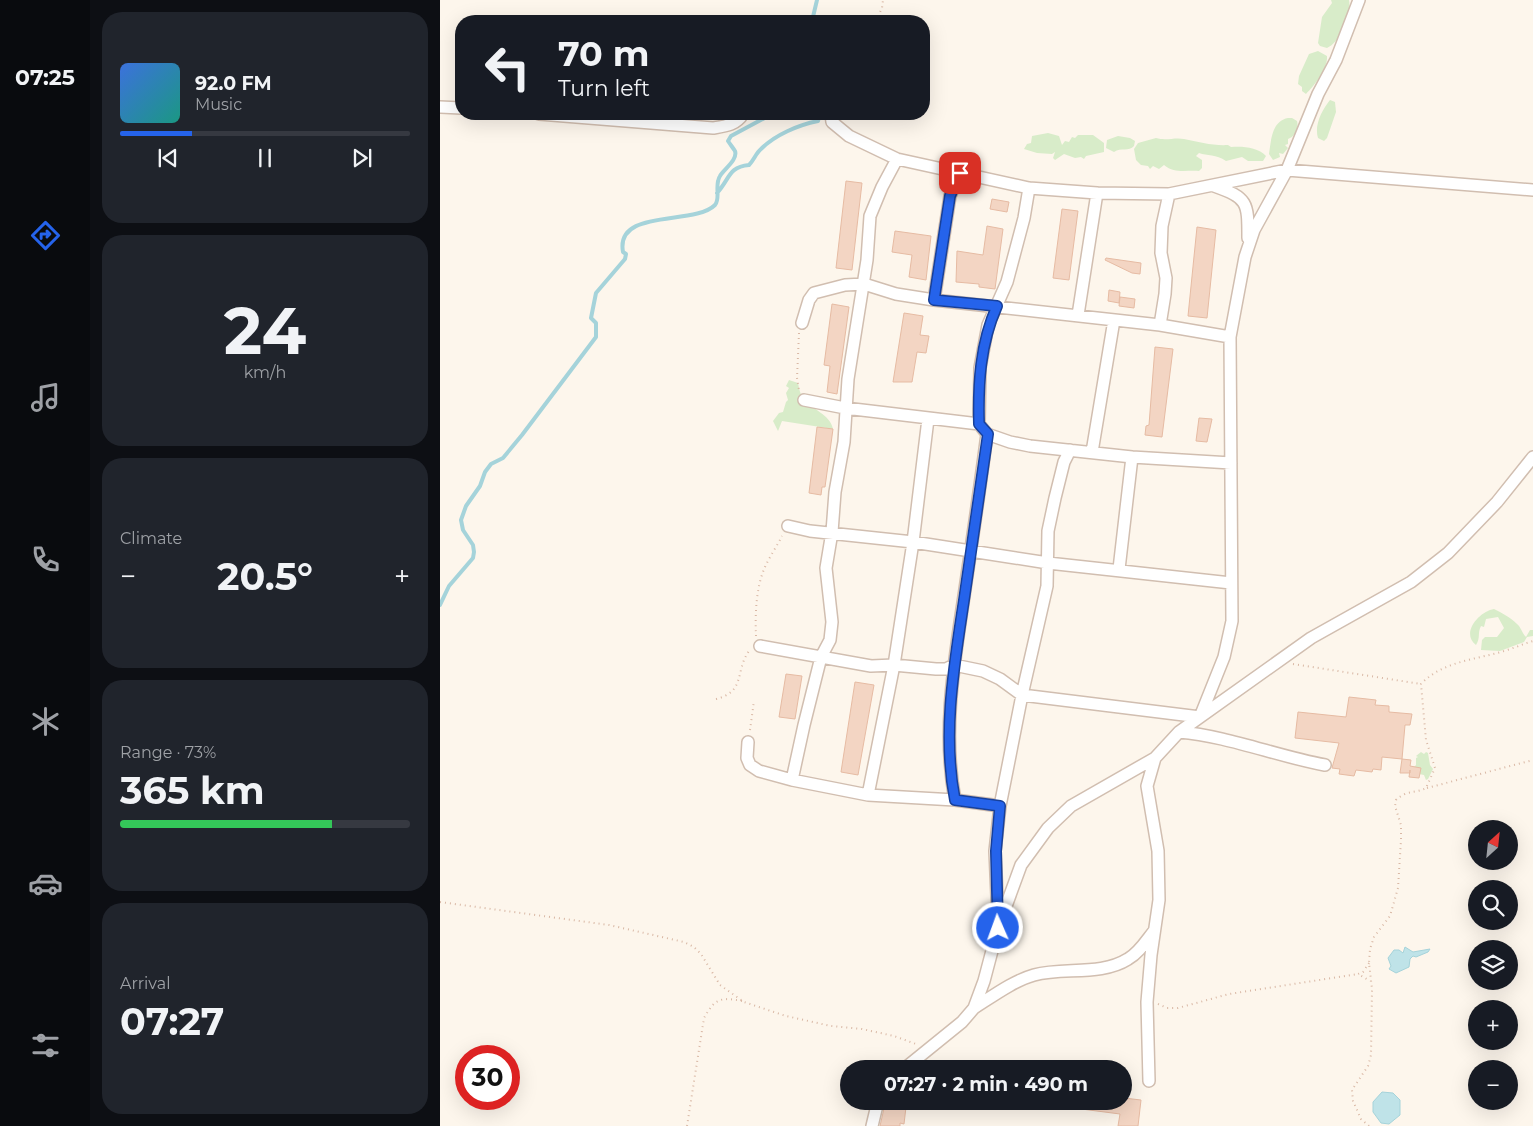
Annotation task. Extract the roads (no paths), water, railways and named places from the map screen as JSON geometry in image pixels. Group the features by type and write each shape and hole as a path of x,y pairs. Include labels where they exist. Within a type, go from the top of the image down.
{"street":[{"path":"1200,717 1224,657 1232,621 1230,337 1248,247 1254,230 1287,170 1318,94 1336,60 1360,0"},
{"path":"440,107 455,108"},
{"path":"614,120 713,128 732,124 738,120"},
{"path":"832,120 850,136 897,159 1029,188 1097,193 1169,194 1287,170 1533,190"},
{"path":"792,780 821,657 830,640 832,622 826,568 832,532 835,492 847,423 845,408 864,284 870,216 882,187 897,159"},
{"path":"934,300 950,196 960,173"},
{"path":"1213,186 1234,193 1242,199 1248,216 1248,247"},
{"path":"979,424 980,368 988,325 997,306 1015,253 1029,188"},
{"path":"1078,315 1097,193"},
{"path":"1160,325 1166,294 1166,278 1161,253 1162,226 1169,194"},
{"path":"802,323 809,300 814,293 844,285 864,284 896,294 934,300 1160,325 1230,337"},
{"path":"1092,452 1114,320"},
{"path":"804,400 845,408 979,424 988,434 1010,442 1132,457 1232,463"},
{"path":"868,795 894,665 913,542 928,419"},
{"path":"955,800 950,771 950,719 954,665 988,434"},
{"path":"998,928 996,851 1000,806 1022,695 1047,586 1048,531 1054,498 1064,462 1070,450"},
{"path":"1119,569 1132,457"},
{"path":"974,1008 984,981 998,928 1021,865 1048,828 1071,806 1155,758 1179,732 1311,638 1410,582 1448,553 1497,502 1533,457"},
{"path":"788,526 810,531 913,542 1048,563 1119,569 1231,583"},
{"path":"760,646 871,666 894,665 946,669 954,665 983,671 1000,679 1022,695 1200,717"},
{"path":"1179,732 1199,734 1325,765"},
{"path":"748,742 747,758 750,765 759,771 792,780 868,795 955,800 1000,806"},
{"path":"1149,1081 1148,992 1159,900 1158,851 1147,786 1155,758"},
{"path":"914,1060 962,1022 974,1008 1032,975 1054,971 1114,966 1128,959 1142,947 1155,930"},
{"path":"872,1126 876,1110"}],"water":[{"path":"1405,947 1413,952 1430,949 1428,952 1416,957 1413,956 1410,959 1409,967 1396,973 1389,969 1391,966 1388,958 1394,950 1399,950 1403,953"},
{"path":"1382,1092 1393,1093 1400,1100 1400,1115 1389,1124 1381,1123 1373,1112 1373,1102"}],"waterway":[{"path":"813,15 817,0"},
{"path":"440,605 449,586 473,558 473,545 463,530 461,520 466,506 480,486 485,472 491,464 503,458 596,337 596,323 591,318 596,293 625,259 626,254 623,252 624,238 631,229 643,223 691,215 705,211 715,205 717,202 718,180 733,161 735,154 728,141 731,136 761,120"},
{"path":"717,193 733,171 742,166 749,165 759,151 773,139 787,131 818,120"}]}
